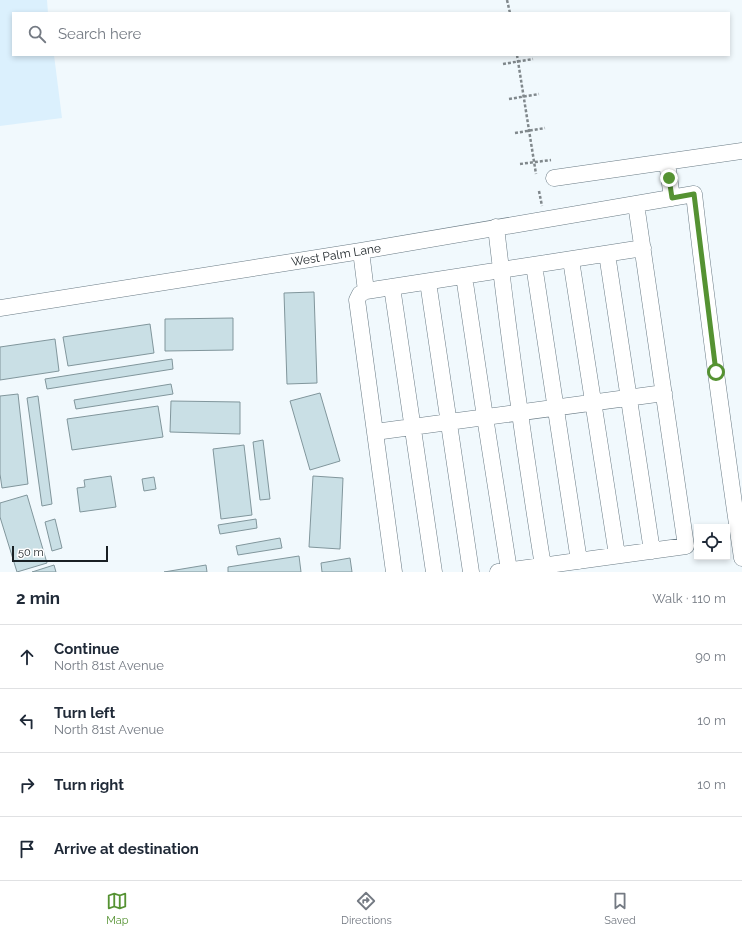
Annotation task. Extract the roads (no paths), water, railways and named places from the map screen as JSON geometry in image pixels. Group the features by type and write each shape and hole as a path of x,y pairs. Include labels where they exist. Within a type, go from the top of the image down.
{"street":[{"path":"554,178 742,151"},
{"path":"667,162 672,198"},
{"name":"West Palm Lane","path":"0,308 361,251 694,194 732,493 740,537"},
{"path":"464,276 485,417 503,571 686,546 636,204"},
{"path":"496,227 500,271 519,413 543,566"},
{"path":"394,572 357,300 360,294 366,291 643,248"},
{"path":"361,251 366,291"},
{"path":"607,254 652,550"},
{"path":"571,260 617,555"},
{"path":"534,265 579,561"},
{"path":"428,282 471,572"},
{"path":"392,287 434,572"},
{"path":"375,432 664,393"},
{"path":"740,537 742,558"}]}
